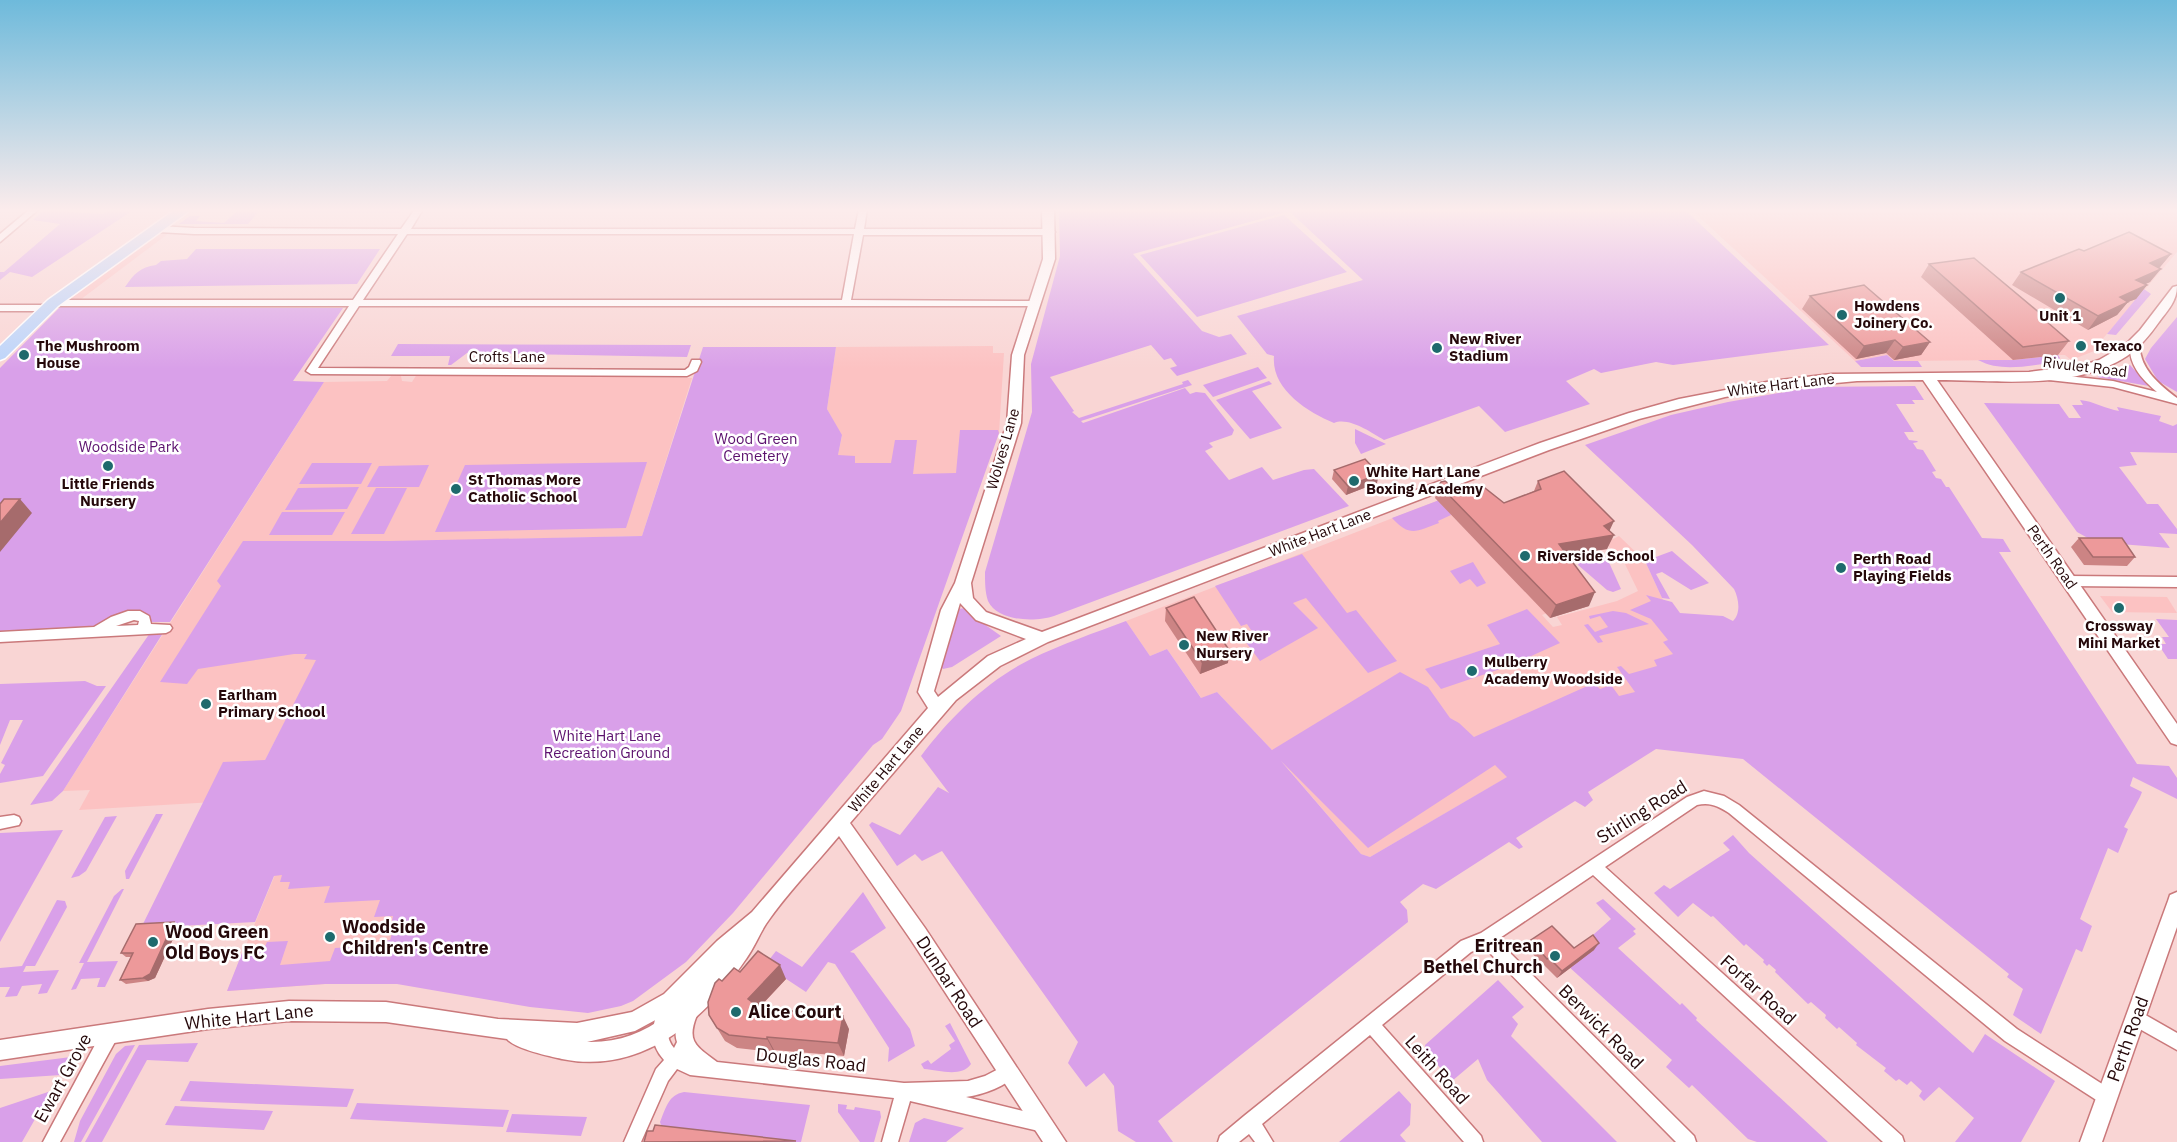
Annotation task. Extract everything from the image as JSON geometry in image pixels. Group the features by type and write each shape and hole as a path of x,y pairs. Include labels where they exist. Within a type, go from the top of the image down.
{"main road":[{"path":"0,355 50,306 111,262"}],"street":[{"path":"355,304 383,262"},
{"path":"846,303 853,262"},
{"name":"Wolves Lane","path":"937,709 926,692 949,610 963,583 1016,415 1018,355 1048,262"},
{"name":"White Hart Lane","path":"0,1050 208,1019 289,1011 386,1012 498,1029 576,1033 590,1032 635,1021 671,1001 724,947 759,918 937,709 965,682 994,661 1042,638 1462,478 1666,405 1720,393 1806,381 1864,376 2028,376 2087,368 2116,356 2135,343 2177,290"},
{"path":"0,308 355,304 1034,303"},
{"name":"Crofts Lane","path":"355,304 311,371 687,373 693,369 696,362"},
{"name":"Rivulet Road","path":"2135,343 2134,354 2138,365 2152,381 2175,400"},
{"name":"Perth Road","path":"1927,376 2177,738"},
{"name":"Rivulet Road","path":"2028,376 2095,381 2175,400"},
{"path":"2069,581 2177,582"},
{"path":"963,583 966,600 981,616 1042,638"},
{"path":"0,637 166,628"},
{"name":"Stirling Road","path":"1226,1142 1466,946 1486,939 1692,801 1707,796 1718,799 1734,809 2010,1035 2107,1097"},
{"name":"Dunbar Road","path":"840,823 918,934 1055,1142"},
{"name":"Forfar Road","path":"1593,866 1896,1142"},
{"name":"Perth Road","path":"2091,1142 2177,902"},
{"name":"White Hart Lane","path":"498,1029 551,1047 584,1052 607,1053 660,1041 738,957 759,918"},
{"name":"Berwick Road","path":"1486,939 1688,1142"},
{"path":"660,1041 660,1025 671,1001"},
{"path":"632,1142 662,1075 685,1043 682,1029 693,1008"},
{"path":"2135,1017 2177,1042"},
{"name":"Leith Road","path":"1371,1024 1475,1142"},
{"name":"Ewart Grove","path":"51,1142 110,1034"},
{"name":"Douglas Road","path":"660,1041 675,1059 690,1067 904,1090 968,1089 988,1083 1008,1072"},
{"name":"Douglas Road","path":"685,1043 690,1053 715,1070"},
{"path":"890,1142 904,1090"},
{"name":"Douglas Road","path":"904,1090 1043,1124"},
{"path":"1250,1122 1265,1142"}],"shaded area":[{"path":"111,262 130,262 76,303 53,303"},
{"path":"1748,262 2168,262 2100,342 2107,346 2071,360 2065,355 2058,355 2013,360 1894,361 1887,355 1855,361"},
{"path":"993,346 993,353 1004,353 999,433 976,492 832,482 842,436 827,409 836,347"},
{"path":"417,374 692,378 642,536 379,542 265,760 214,802 79,810 90,790 63,791 324,382 387,381 391,376 401,376 402,381 412,382"},
{"name":"Mulberry Academy Woodside","path":"1442,499 1451,515 1547,613 1542,615 1553,627 1562,625 1557,617 1617,601 1638,591 1624,562 1600,538 1608,534 1613,539 1619,536 1645,561 1662,598 1710,682 1597,725 1370,857 1361,854 1272,750 1217,692 1202,699 1167,649 1150,656 1126,621"},
{"path":"2100,596 2167,597 2177,613 2112,612"},
{"name":"Woodside Children's Centre","path":"442,866 391,984 325,984 227,991 277,870"}],"green space":[{"path":"15,262 54,262 32,277 10,272 0,280 0,272 4,272"},
{"path":"159,262 371,262 357,284 125,287 142,269"},
{"path":"1058,262 1140,262 1202,331 1219,337 1231,334 1247,354 1177,376 1170,368 1177,366 1171,358 1164,360 1151,345 1050,377 1074,411 1072,412 1079,418 1183,384 1182,382 1188,380 1192,385 1081,421 1083,423 1185,388 1190,394 1205,393 1234,430 1232,435 1209,443 1213,447 1205,451 1229,480 1262,467 1273,480 1314,469 1349,506 1054,616 1018,619 1000,613 988,601 985,572 1032,412 1031,364"},
{"path":"1147,262 1336,262 1347,272 1197,317"},
{"path":"1344,262 1741,262 1829,345 1673,365 1656,362 1601,373 1594,369 1566,381 1590,404 1505,432 1479,406 1384,440 1353,424 1334,423 1302,406 1278,379 1274,356 1267,354 1237,316 1363,280"},
{"path":"2144,289 2151,294 2116,335 2107,334"},
{"name":"Woodside Park","path":"60,307 343,308 293,381 324,382 170,622 149,622 148,616 134,611 121,614 102,624 84,628 0,632 0,368"},
{"path":"2177,317 2177,392 2158,381 2145,359 2151,348"},
{"path":"398,344 691,345 687,357 467,353 448,365 450,356 391,356"},
{"name":"White Hart Lane Recreation Ground","path":"703,347 836,347 827,409 842,435 838,455 855,456 855,463 891,463 895,440 917,440 913,474 956,473 960,430 998,430 999,433 901,711 882,739 873,745 733,913 686,962 633,1001 588,1013 530,1007 397,984 325,984 227,991 242,953 263,951 267,942 288,941 280,965 330,961 335,948 382,945 384,941 390,940 396,921 392,921 393,916 374,917 380,900 324,903 330,886 288,889 290,882 280,882 282,875 274,876 255,922 141,928 223,762 265,760 316,660 304,659 307,654 294,654 198,669 187,684 160,682 221,586 217,581 243,541 389,541 642,536"},
{"path":"1887,355 1894,361 1918,361 1922,367 1861,367 1855,361"},
{"path":"2058,355 2060,358 2057,362 2017,367 1997,366 1978,360 2013,360"},
{"path":"2130,365 2149,386 2097,377"},
{"path":"1258,367 1267,378 1213,397 1203,385"},
{"path":"1269,381 1272,384 1252,391 1282,428 1250,439 1216,400"},
{"path":"1915,386 1924,400 1912,400 1915,404 1896,404 1914,432 1904,432 1909,440 1918,442 1913,443 1917,449 1923,450 1936,471 1932,472 1936,478 1941,479 1946,487 1949,487 1982,538 2003,539 2011,552 1999,552 2137,764 2169,766 2177,778 2177,799 2133,777 2130,786 2142,792 2124,827 2128,829 2118,853 2108,848 2080,919 2092,926 2082,952 2076,949 2041,1034 2013,1015 2023,989 2007,977 2009,974 1743,759 1656,749 1588,792 1593,800 1585,807 1575,801 1516,838 1523,847 1519,849 1509,842 1436,889 1423,884 1400,902 1407,910 1408,922 1158,1121 1173,1142 1136,1142 1118,1131 1114,1086 1104,1073 1086,1087 1068,1063 1078,1042 942,851 922,861 915,854 897,866 869,825 872,822 900,835 938,787 949,793 921,756 944,727 985,689 1031,659 1126,621 1150,656 1167,649 1201,698 1217,692 1272,750 1400,672 1428,687 1450,718 1474,737 1594,683 1600,689 1611,685 1619,696 1635,692 1617,667 1621,666 1629,674 1657,666 1654,660 1673,654 1663,642 1668,640 1651,619 1630,610 1651,601 1646,595 1672,602 1680,613 1723,616 1733,621 1738,610 1738,601 1734,589 1692,545 1585,445 1671,415 1813,387","holes":["1281,761 1368,848 1495,765 1507,777 1370,857 1361,854"]},
{"path":"2080,400 2119,411 2117,407 2161,416 2159,421 2173,426 2177,424 2177,453 2130,452 2137,465 2119,467 2147,504 2158,504 2177,529 2177,534 2159,533 2170,548 2095,542 2077,532 1984,403 2059,404 2069,418 2081,418 2072,405 2083,405"},
{"path":"1355,429 1386,444 1361,454 1355,443"},
{"path":"647,462 626,528 435,532 465,465"},
{"path":"312,463 372,463 361,484 299,484"},
{"path":"429,465 419,487 367,487 379,466"},
{"path":"359,487 347,509 285,510 298,488"},
{"path":"376,488 407,488 384,534 351,534"},
{"path":"1442,499 1451,515 1438,521 1439,523 1414,531 1404,528 1392,518"},
{"path":"282,512 345,512 332,535 269,535"},
{"path":"1672,551 1709,583 1691,590 1662,572 1656,574 1670,599 1662,598 1645,561"},
{"path":"1302,554 1347,613 1356,610 1397,661 1368,673 1306,598 1293,603 1318,628 1260,661 1245,641 1255,636 1247,624 1241,626 1215,586"},
{"path":"1607,558 1621,589 1613,592 1607,590 1578,565 1580,561"},
{"path":"1473,562 1486,583 1477,587 1470,579 1460,584 1450,571"},
{"path":"966,608 1001,636 952,667 943,669 940,665 957,609"},
{"path":"1527,609 1560,643 1509,666 1441,689 1425,669 1500,644 1487,625"},
{"path":"1613,611 1626,613 1649,624 1599,636 1603,642 1598,643 1584,625 1588,624 1595,632 1608,627 1600,616 1590,619 1589,616"},
{"path":"2156,619 2177,620 2177,659 2168,659 2158,644 2166,644 2162,637 2169,637"},
{"path":"150,633 163,633 63,791 52,801 30,805"},
{"path":"85,681 97,686 106,686 43,776 0,783 0,774 5,765 1,763 23,720 10,720 0,745 0,684"},
{"path":"156,814 163,814 129,879 126,879 125,871"},
{"path":"117,816 86,871 71,878 105,817"},
{"path":"63,830 0,942 0,833"},
{"path":"1733,835 1749,853 1973,1053 1985,1034 2055,1081 2021,1142 1955,1142 1974,1118 1939,1087 1924,1101 1919,1096 1922,1091 1911,1081 1907,1085 1899,1079 1896,1081 1884,1071 1886,1068 1856,1045 1857,1043 1839,1027 1837,1029 1811,1002 1808,1004 1775,972 1776,970 1769,964 1767,966 1764,960 1746,944 1744,946 1713,916 1711,917 1693,903 1678,917 1654,893 1664,885 1670,889 1730,850 1723,843"},
{"path":"124,889 87,962 118,961 105,987 97,987 100,978 81,979 76,989 71,990 84,963 79,963 114,896"},
{"path":"863,892 886,928 850,952 854,953 910,1029 915,1046 888,1062 889,1048 835,964 828,962 806,992 765,965 776,951 802,967"},
{"path":"1603,899 1636,929 1633,931 1636,934 1618,948 1680,1005 1682,1003 1697,1018 1696,1020 1828,1142 1757,1142 1748,1139 1692,1085 1689,1088 1666,1067 1672,1060 1568,966 1576,950 1611,919 1596,903"},
{"path":"57,900 65,901 67,907 35,966 26,966 23,972 59,970 47,993 38,994 42,984 22,986 17,996 5,997 10,987 0,987 0,968 22,966"},
{"path":"1498,980 1524,1007 1512,1017 1518,1024 1511,1036 1617,1142 1542,1142 1487,1080 1478,1059 1452,1081 1426,1052 1425,1045"},
{"path":"950,1023 971,1064 962,1071 956,1072 924,1069 921,1064 928,1060 931,1064 951,1049 949,1045 955,1041 945,1026"},
{"path":"198,1043 188,1062 147,1060 102,1142 85,1142 139,1045"},
{"path":"135,1045 81,1142 74,1142 80,1121 116,1054 125,1046"},
{"path":"71,1057 61,1075 0,1079 0,1066"},
{"path":"190,1081 354,1089 347,1107 180,1101"},
{"path":"51,1091 22,1142 0,1142 0,1108"},
{"path":"1399,1091 1411,1104 1410,1125 1400,1135 1406,1142 1339,1142"},
{"path":"684,1092 810,1105 801,1142 711,1142 665,1137 660,1122 664,1112 674,1096"},
{"path":"357,1103 509,1110 503,1127 350,1119"},
{"path":"838,1104 847,1105 846,1109 854,1110 855,1107 880,1111 881,1117 874,1142 860,1142 838,1112"},
{"path":"175,1106 273,1111 264,1130 165,1125"},
{"path":"512,1114 587,1117 581,1136 506,1132"},
{"path":"924,1118 964,1128 946,1142 909,1142 915,1123"}],"building":[{"path":"1979,262 2048,320 2046,321 2069,341 2023,347 1929,264"},
{"path":"2045,262 2152,262 2161,269 2136,280 2147,285 2120,297 2128,302 2098,316 2021,272"},
{"path":"1864,285 1930,342 1903,347 1895,340 1864,346 1810,296"},
{"path":"1365,459 1379,474 1348,486 1334,470"},
{"name":"Riverside School","path":"1564,471 1614,521 1604,526 1614,535 1559,544 1595,592 1556,605 1439,485 1445,481 1464,495 1481,485 1504,503 1541,489 1538,481"},
{"path":"4,499 20,499 0,523 0,504"},
{"path":"2079,538 2122,538 2135,557 2093,557"},
{"path":"1194,597 1229,650 1202,662 1166,608"},
{"name":"Wood Green Old Boys FC","path":"174,922 150,974 143,978 120,980 133,953 121,953 136,924"},
{"path":"1552,926 1574,948 1593,935 1599,943 1562,971 1549,958 1547,959 1531,940"},
{"path":"758,951 780,965 748,999 760,1008 843,1016 838,1043 729,1035 717,1028 709,1015 708,1002 715,983 719,979 722,981 734,968 740,972"},
{"path":"655,1125 796,1141 644,1142 647,1131 653,1131"}],"place":[{"name":"Unit 1","path":"2060,298"},
{"name":"Howdens Joinery Co.","path":"1842,315"},
{"name":"Texaco","path":"2081,346"},
{"name":"New River Stadium","path":"1437,348"},
{"name":"The Mushroom House","path":"24,355"},
{"name":"Little Friends Nursery","path":"108,466"},
{"name":"White Hart Lane Boxing Academy","path":"1354,481"},
{"name":"St Thomas More Catholic School","path":"456,489"},
{"name":"Riverside School","path":"1525,556"},
{"name":"Perth Road Playing Fields","path":"1841,568"},
{"name":"Crossway Mini Market","path":"2119,608"},
{"name":"New River Nursery","path":"1184,645"},
{"name":"Mulberry Academy Woodside","path":"1472,671"},
{"name":"Earlham Primary School","path":"206,704"},
{"name":"Woodside Children's Centre","path":"330,937"},
{"name":"Wood Green Old Boys FC","path":"153,942"},
{"name":"Eritrean Bethel Church","path":"1555,956"},
{"name":"Alice Court","path":"736,1012"}],"park label":[{"name":"Wood Green Cemetery","path":"756,448"}]}
